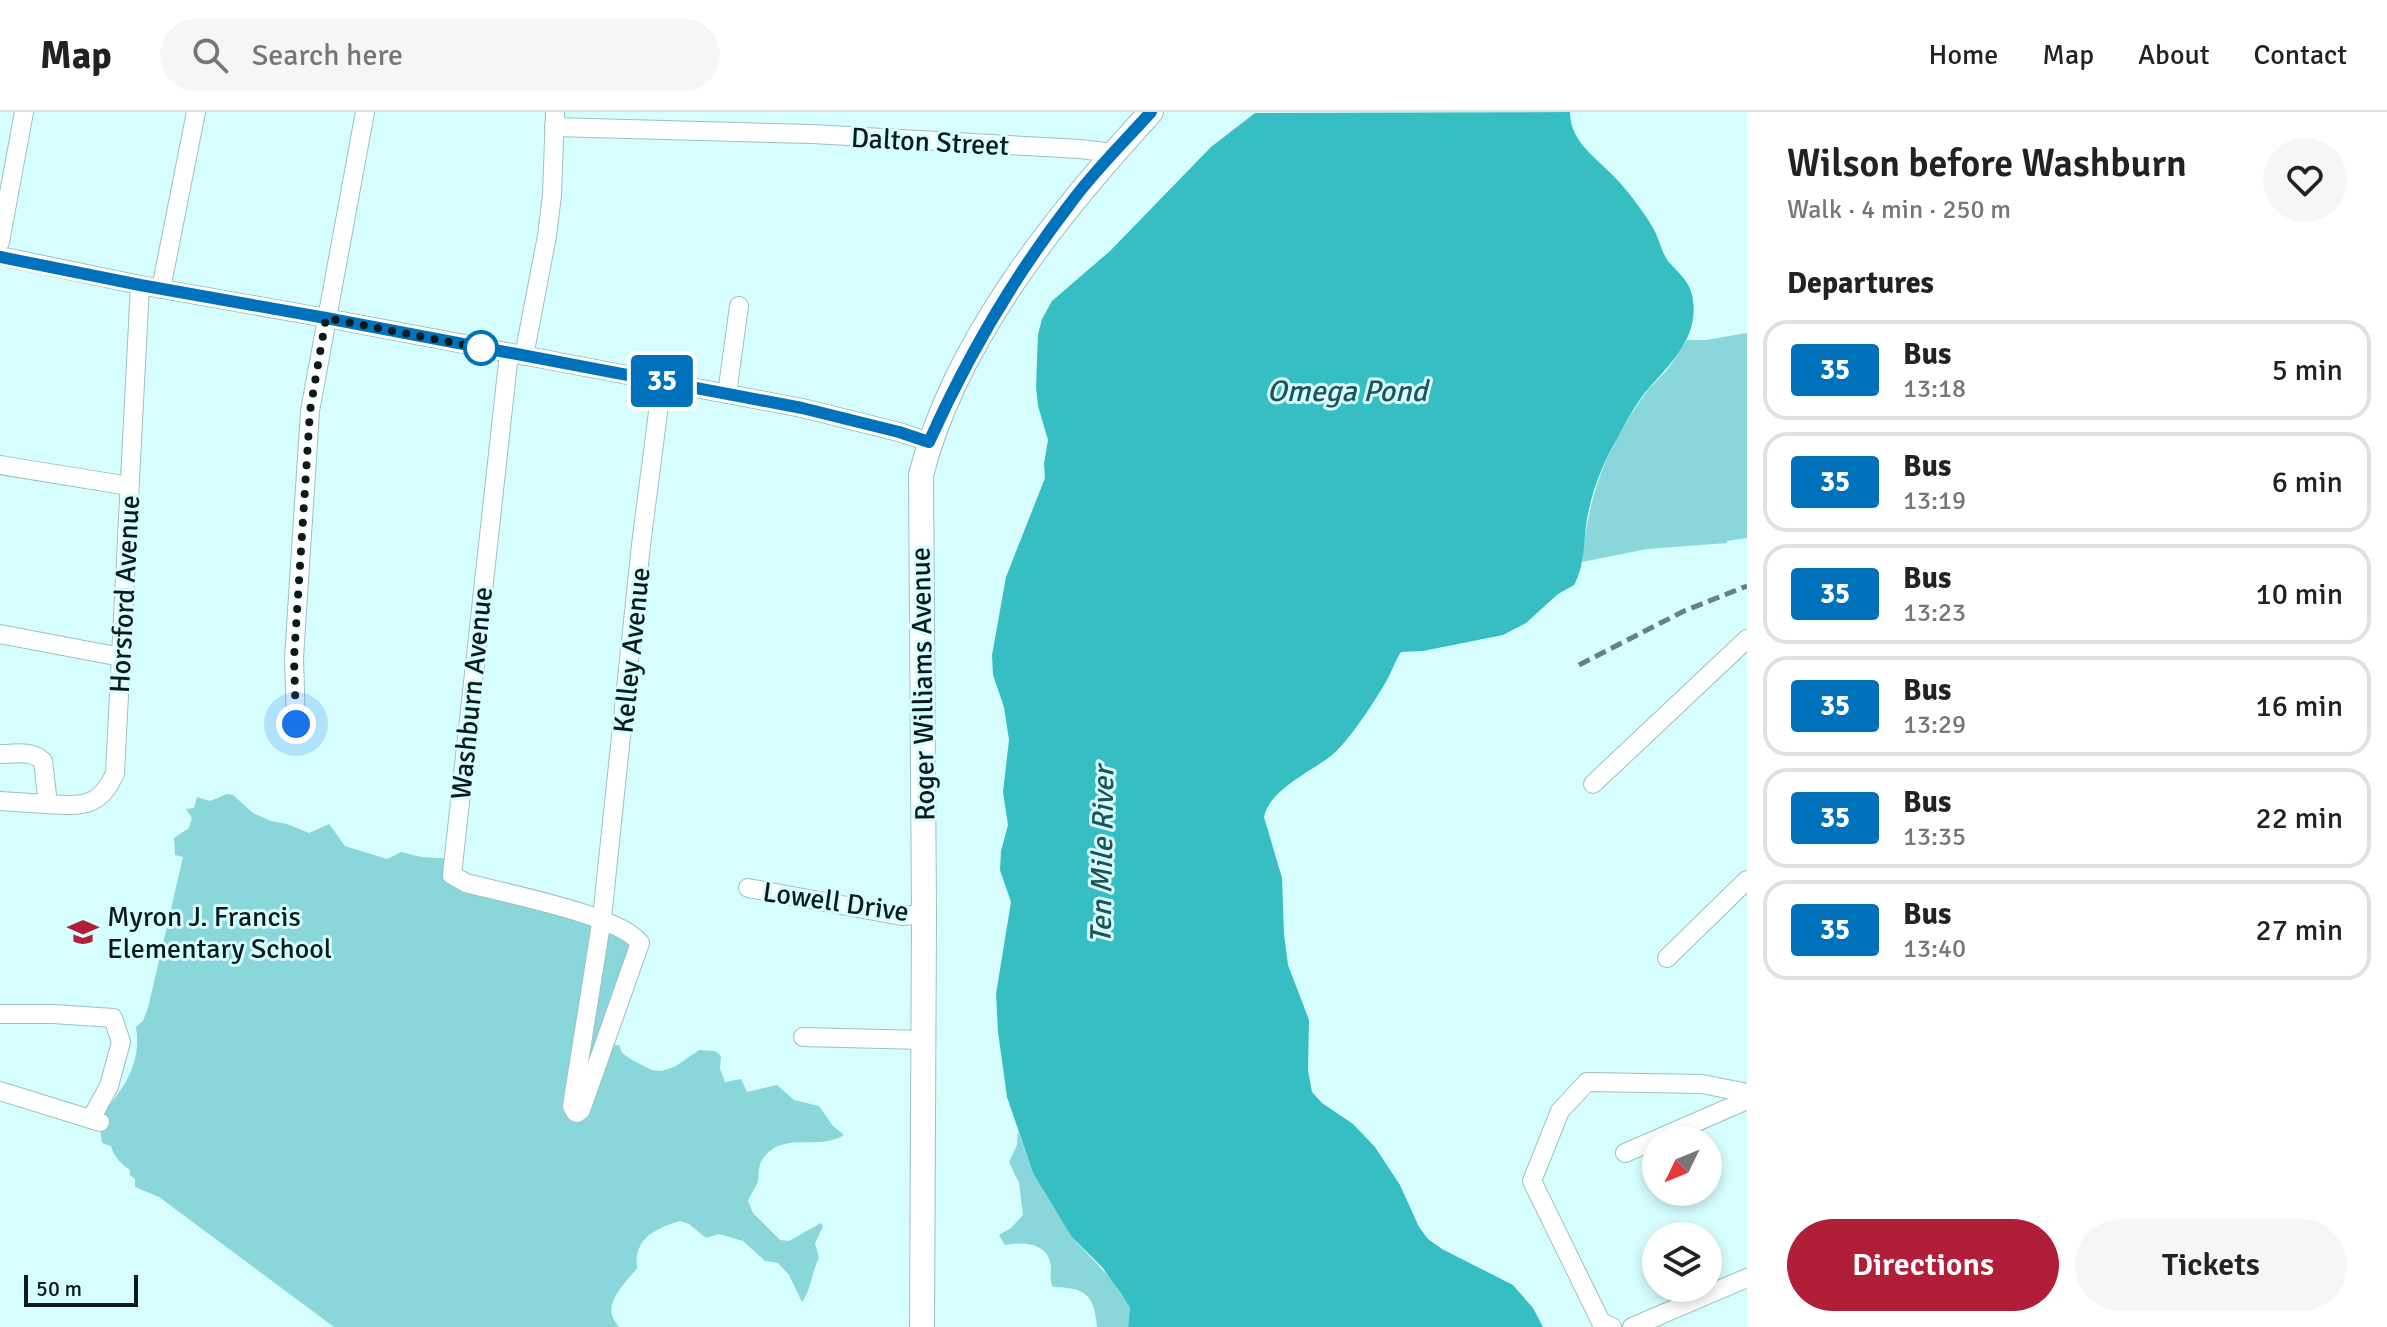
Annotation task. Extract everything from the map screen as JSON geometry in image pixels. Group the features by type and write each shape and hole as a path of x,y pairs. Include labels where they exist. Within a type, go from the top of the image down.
{"main road":[{"name":"Roger Williams Avenue","path":"922,1327 924,914 921,475 929,442 960,374 989,322 1069,204 1151,112"}],"street":[{"path":"0,242 24,112"},
{"path":"161,289 196,112"},
{"path":"296,724 294,658 310,411 365,112"},
{"name":"Dalton Street","path":"554,120 1113,153"},
{"name":"Washburn Avenue","path":"554,120 552,195 547,236 540,285 516,355 452,875 466,883 602,918"},
{"path":"0,256 161,289 802,408 929,442"},
{"name":"Horsford Avenue","path":"0,801 80,806 96,800 111,783 115,773 140,285"},
{"path":"727,394 739,306"},
{"name":"Kelley Avenue","path":"602,918 636,937 640,943 581,1110 577,1113 572,1106 602,918 641,545 662,381"},
{"path":"0,465 129,486"},
{"path":"0,634 121,657"},
{"path":"1593,784 1747,639"},
{"path":"0,754 32,754 43,761 48,804"},
{"path":"1667,958 1747,880"},
{"name":"Lowell Drive","path":"748,888 902,916 924,914"},
{"path":"0,1014 113,1018 121,1042 96,1121 0,1091"},
{"path":"803,1037 923,1040"},
{"path":"1612,1327 1601,1322 1532,1181 1560,1111 1587,1082 1702,1084 1747,1093"},
{"path":"1625,1153 1747,1100"},
{"path":"1632,1327 1747,1278"}],"shaded area":[{"path":"1747,333 1747,538 1727,543 1647,549 1582,562 1589,516 1601,474 1631,414 1645,394 1666,371 1687,340"},
{"path":"227,794 233,795 253,813 309,833 329,824 345,846 387,859 401,852 421,857 457,859 456,870 637,943 604,1046 619,1045 622,1053 632,1060 652,1070 662,1071 676,1066 699,1050 715,1051 721,1056 720,1069 725,1082 741,1079 747,1092 777,1085 794,1100 819,1106 833,1126 844,1135 823,1142 780,1145 770,1151 760,1163 757,1184 748,1201 753,1213 780,1240 789,1241 821,1223 823,1227 815,1243 819,1258 802,1302 789,1275 778,1263 765,1261 743,1241 719,1234 706,1238 689,1224 680,1221 655,1231 643,1242 637,1268 613,1302 612,1315 619,1327 334,1327 159,1197 135,1187 130,1170 118,1160 111,1146 102,1143 99,1117 123,1087 133,1065 136,1027 143,1021 148,1008 183,857 175,855 174,838 189,828 192,818 186,809 194,808 197,797 210,801"},
{"path":"1018,1131 1033,1173 1071,1236 1112,1280 1130,1308 1128,1327 1097,1327 1093,1307 1086,1295 1073,1289 1053,1287 1050,1260 1046,1253 1028,1244 1005,1245 999,1235 1023,1215 1019,1183 1009,1162 1017,1145"}],"water":[{"name":"Omega Pond","path":"1570,112 1571,124 1581,143 1638,205 1668,261 1688,285 1694,309 1688,335 1675,358 1636,405 1604,463 1590,504 1582,559 1574,585 1558,594 1526,623 1503,635 1423,651 1401,652 1379,693 1346,741 1332,755 1282,790 1264,817 1282,878 1288,965 1309,1020 1308,1070 1312,1092 1322,1103 1353,1124 1375,1147 1400,1185 1419,1227 1428,1239 1513,1285 1533,1308 1543,1327 1128,1327 1130,1308 1102,1267 1071,1236 1033,1173 1007,1097 998,1032 996,994 1011,902 1000,870 1008,825 1003,792 1009,740 1004,707 993,675 992,655 1006,577 1045,478 1048,440 1036,387 1038,335 1042,319 1052,301 1110,251 1211,147 1255,113"}],"railway":[{"path":"1579,665 1684,611 1747,586"}],"bus line":[{"name":"35","path":"0,257 802,408 929,442 967,361 1017,277 1069,204 1151,112"}],"place":[{"name":"Myron J. Francis Elementary School","path":"83,932"}],"route":[{"path":"296,724 294,658 310,411 326,318 481,348"}],"water label":[{"name":"Ten Mile River","path":"1102,855"}]}
